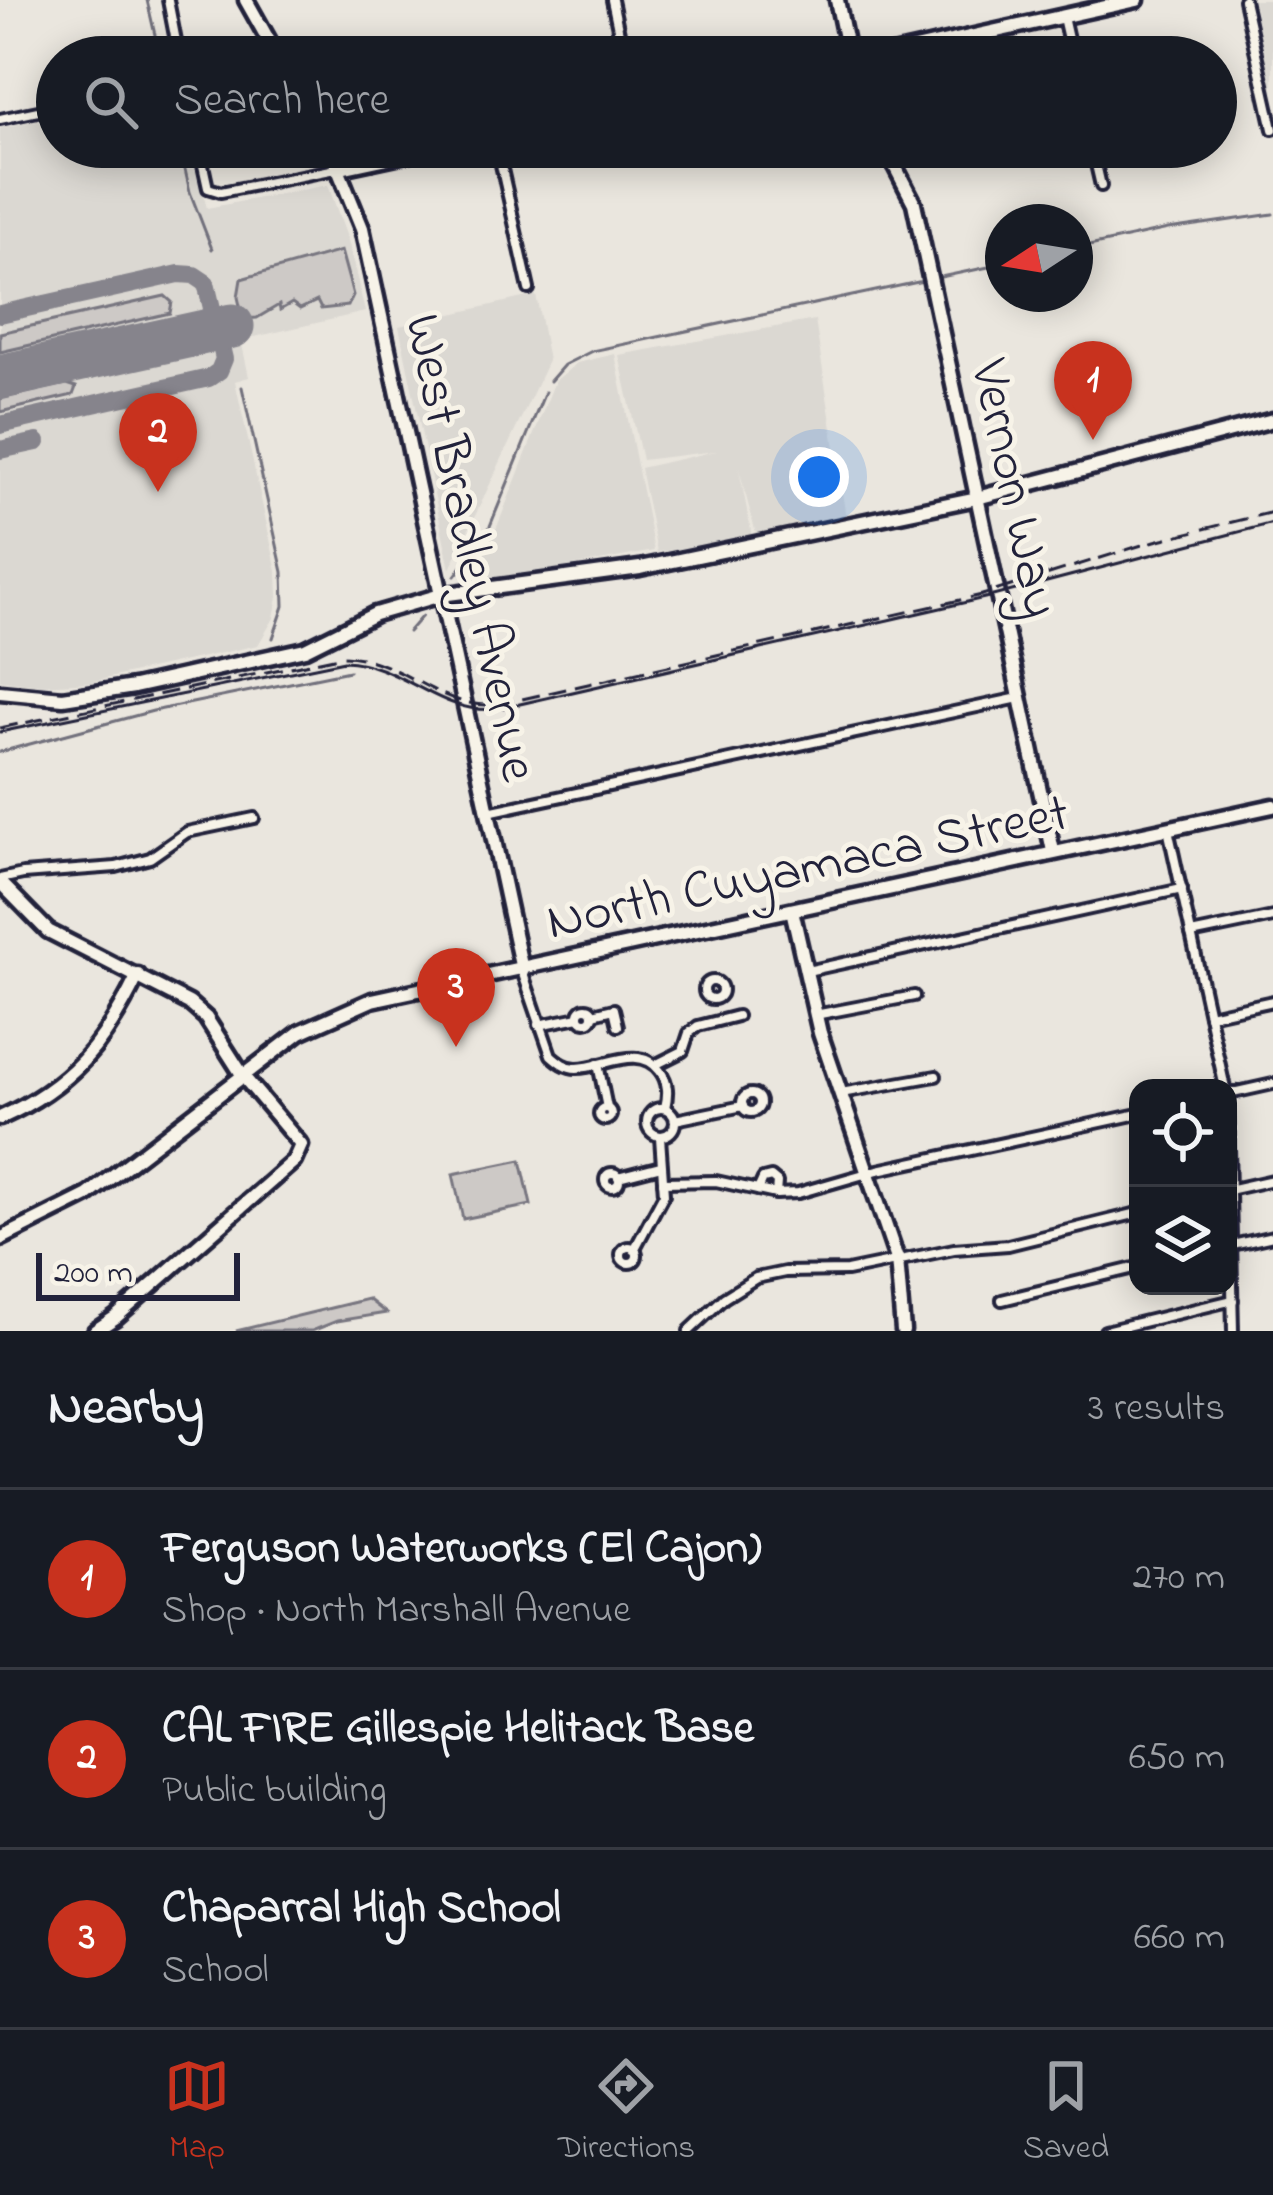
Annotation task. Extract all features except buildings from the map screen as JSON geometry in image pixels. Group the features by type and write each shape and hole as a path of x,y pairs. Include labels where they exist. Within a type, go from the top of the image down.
{"main road":[{"path":"246,0 266,36"},
{"path":"837,0 845,36"},
{"path":"973,36 1137,0"},
{"name":"West Bradley Avenue","path":"340,168 362,228 522,970"},
{"name":"Vernon Way","path":"896,168 914,202 1053,851"},
{"path":"0,692 20,697 86,696 176,677 304,649 375,614 441,595 642,568 977,498 1273,420"},
{"name":"North Cuyamaca Street","path":"0,1239 88,1195 300,1032 372,1000 1273,806"},
{"path":"0,881 42,927 189,1003 206,1018 243,1076 301,1144 294,1161 95,1331"},
{"path":"792,910 815,1015 897,1258 903,1331"},
{"path":"0,1118 47,1092 82,1063 106,1036 138,975"}],"street":[{"path":"168,0 175,36"},
{"path":"611,0 619,36"},
{"path":"1244,0 1273,129"},
{"path":"1063,16 1067,36"},
{"path":"0,119 36,111"},
{"path":"204,168 208,188 221,192 340,168"},
{"path":"502,168 529,289"},
{"path":"1097,168 1101,186"},
{"path":"488,812 1020,697"},
{"path":"0,881 22,874 116,867 150,858 187,832 254,818"},
{"path":"1168,828 1223,1079"},
{"path":"805,972 1182,889"},
{"path":"1191,934 1273,917"},
{"path":"522,970 546,1046 560,1063 577,1068 633,1058 655,1066 668,1089 665,1108 675,1120"},
{"path":"815,1015 914,996"},
{"path":"715,998 720,1020"},
{"path":"1209,1015 1273,1001"},
{"path":"539,1025 579,1017 585,1009 593,1014 614,1009 618,1026"},
{"path":"655,1066 683,1051 689,1033 698,1026 737,1016"},
{"path":"598,1064 607,1108"},
{"path":"841,1094 936,1076"},
{"path":"1237,1093 1273,1084"},
{"path":"675,1120 743,1106"},
{"path":"660,1137 649,1130 647,1120 655,1109 665,1108"},
{"path":"663,1182 716,1181 776,1194 798,1193 868,1173 1129,1116"},
{"path":"660,1137 672,1132 675,1120"},
{"path":"634,1250 645,1223 662,1203 660,1137"},
{"path":"618,1177 661,1166"},
{"path":"758,1190 763,1179 771,1177 777,1182 776,1194"},
{"path":"1237,1188 1273,1180"},
{"path":"689,1331 724,1298 756,1278 847,1270 953,1249 1008,1245 1129,1215"},
{"path":"1237,1244 1273,1236"},
{"path":"1003,1300 1129,1269"},
{"path":"1232,1331 1233,1295"},
{"path":"1105,1331 1233,1300"}],"shaded area":[{"path":"1253,0 1273,0 1273,99"},
{"path":"36,120 36,168 196,168 207,208 328,185 348,240 365,312 241,340 249,377 235,381 277,571 274,618 258,645 91,682 41,685 0,680 0,128"},
{"path":"341,251 353,295 348,306 321,309 317,301 300,309 292,303 243,319 238,297 241,279"},
{"path":"536,295 548,361 450,569 399,326"},
{"path":"165,296 172,302 170,313 0,352 0,333"},
{"path":"815,320 846,518 757,538 739,469 752,536 711,547 657,552 640,468 716,451 642,460 619,355"},
{"path":"615,354 654,551 463,586 497,527 555,381 577,363"},
{"path":"67,384 76,387 73,395 0,412 0,399"},
{"path":"521,1160 531,1205 463,1219 453,1174"},
{"path":"368,1299 386,1313 337,1321 312,1331 236,1331"}],"waterway":[{"path":"147,0 155,36"},
{"path":"185,168 212,249"},
{"path":"1093,245 1273,214"},
{"path":"936,278 985,268"},
{"path":"550,381 564,365 592,351 923,281"},
{"path":"242,387 283,572 284,606 273,638"},
{"path":"455,576 488,531 545,392"},
{"path":"408,632 422,616"},
{"path":"0,752 153,711 349,671"}],"taxiway":[{"path":"0,314 179,274 194,275 206,283 224,359 209,378 0,425"},
{"path":"0,450 37,442"}],"runway":[{"path":"0,377 232,326"}],"tram line":[{"path":"0,732 344,661 384,670 457,705 498,709 989,597 1273,523"}],"railway":[{"path":"0,728 343,656 384,665 459,700 500,704 982,595 1155,541 1273,512"}],"place":[{"name":"Ferguson Waterworks (El Cajon)","path":"1093,440"},
{"name":"CAL FIRE Gillespie Helitack Base","path":"158,492"},
{"name":"Chaparral High School","path":"456,1047"}]}
